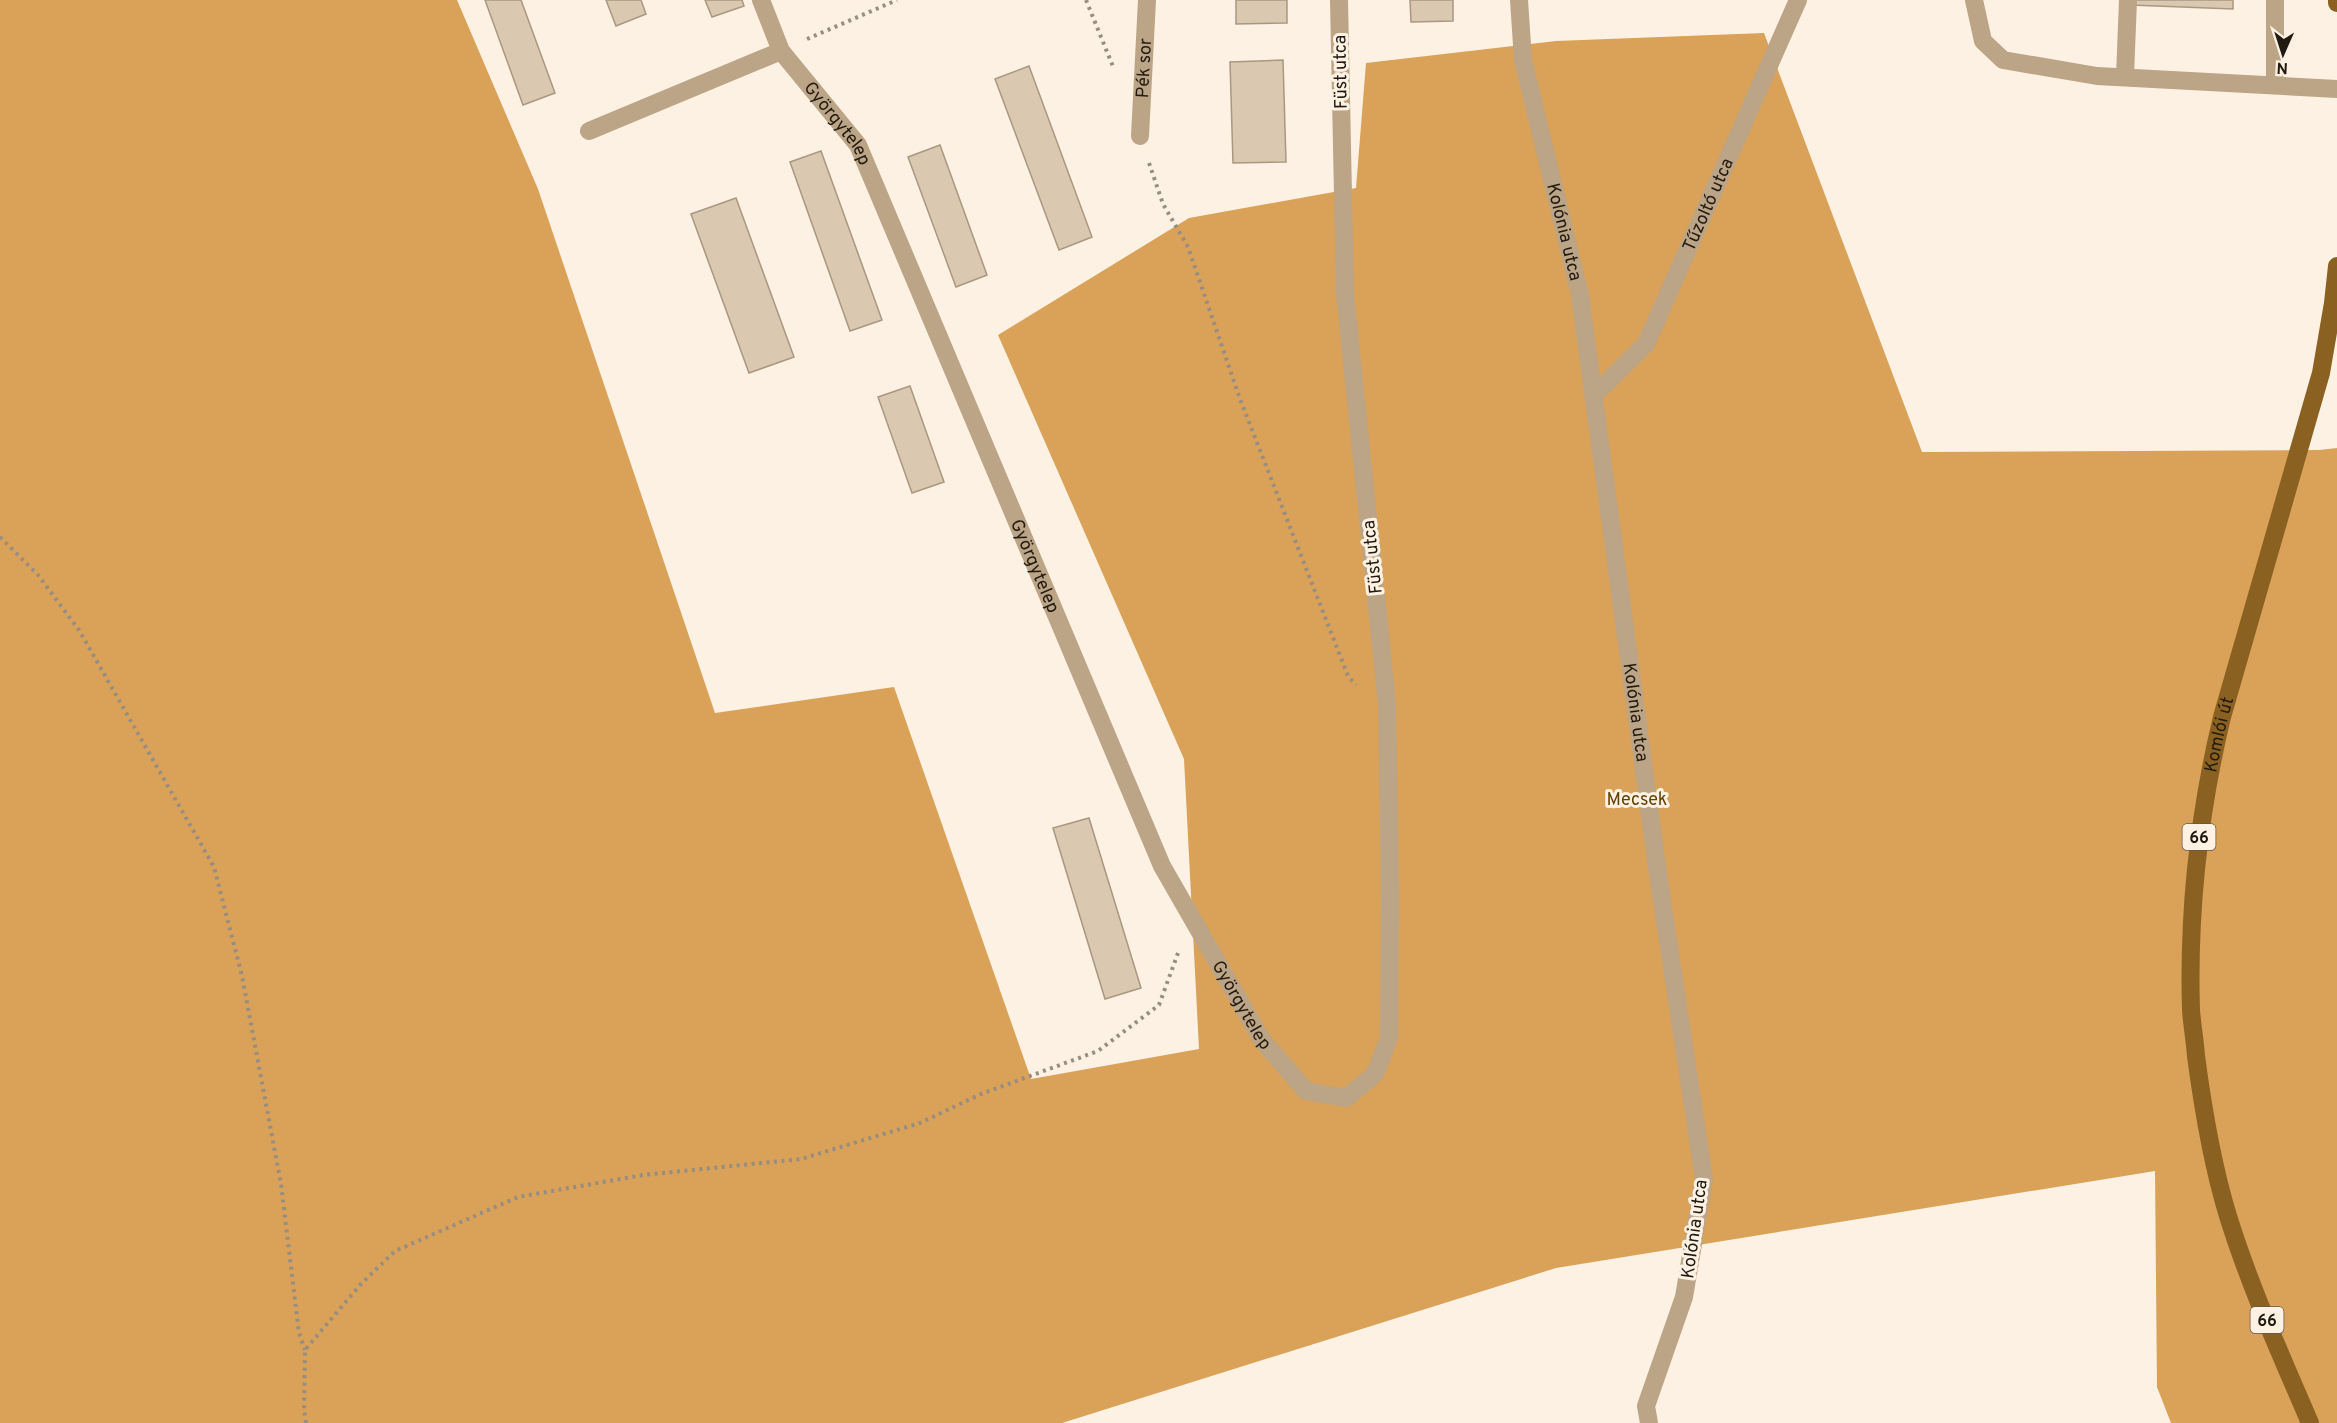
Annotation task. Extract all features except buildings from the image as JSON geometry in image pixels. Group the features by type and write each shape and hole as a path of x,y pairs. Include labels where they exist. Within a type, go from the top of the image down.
{"main road":[{"name":"Komlói út","path":"2310,1423 2257,1295 2228,1215 2203,1108 2191,1012 2198,841 2210,770 2222,717 2321,373 2337,266"}],"street":[{"name":"Györgytelep","path":"761,0 781,51 858,145 1162,866 1180,900 1262,1040 1306,1091 1346,1098"},
{"name":"Pék sor","path":"1140,136 1147,0"},
{"name":"Füst utca","path":"1339,0 1345,293 1388,722 1389,1038 1375,1074 1346,1098"},
{"name":"Kolónia utca","path":"1519,0 1523,60 1581,295 1658,874 1704,1179 1684,1297 1646,1406 1649,1423"},
{"name":"Tűzoltó utca","path":"1595,394 1646,344 1798,0"},
{"path":"1974,0 1983,41 2002,60 2097,76 2337,89"},
{"path":"2125,76 2128,0"},
{"path":"2275,0 2275,84"},
{"path":"590,131 781,51"}],"path":[{"path":"781,51 897,0"},
{"path":"1140,136 1163,204 1188,247 1240,399 1348,676 1388,722"},
{"path":"0,537 38,575 79,630 214,867 242,976 279,1172 299,1333 305,1350 304,1409 306,1423"},
{"path":"305,1350 360,1285 396,1251 518,1197 643,1175 801,1159 920,1123 981,1094 1098,1051 1160,1005 1178,958 1178,947"}],"green space":[{"name":"Mecsek","path":"0,0 457,0 538,189 715,713 894,687 1031,1079 1199,1049 1184,759 998,335 1189,218 1356,188 1366,63 1556,41 1764,33 1922,452 2319,450 2337,448 2337,1423 2171,1423 2157,1387 2155,1171 1556,1268 1062,1423 0,1423"}]}
